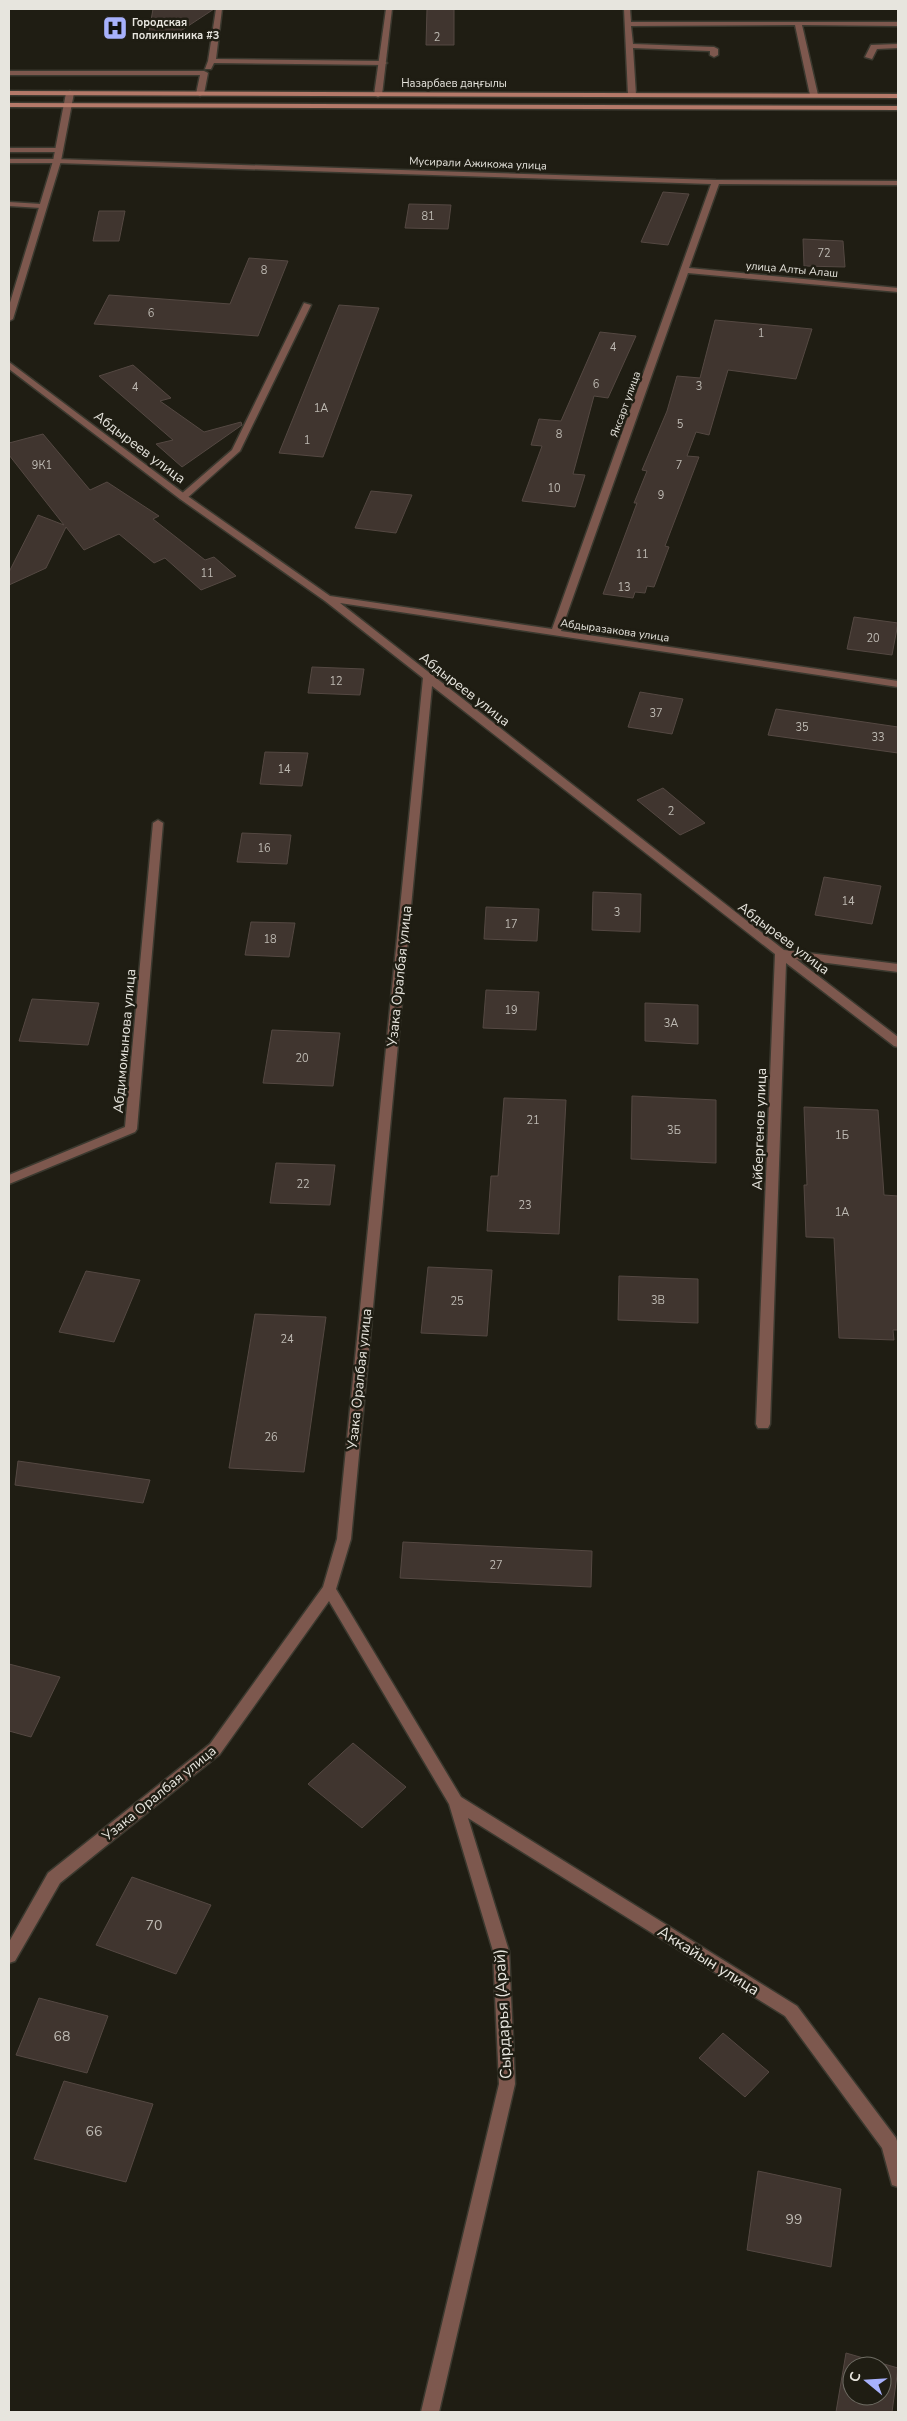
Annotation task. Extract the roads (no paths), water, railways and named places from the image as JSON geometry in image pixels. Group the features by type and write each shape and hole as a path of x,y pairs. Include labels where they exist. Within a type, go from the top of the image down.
{"main road":[{"name":"Назарбаев даңғылы","path":"9,93 898,96"},
{"name":"Назарбаев даңғылы","path":"9,105 898,108"}],"street":[{"path":"200,94 204,74 212,61 219,9"},
{"path":"378,95 389,9"},
{"path":"627,9 632,95"},
{"path":"798,23 814,95"},
{"path":"628,24 898,24"},
{"path":"629,46 714,49 714,55"},
{"path":"869,57 874,46 898,46"},
{"path":"212,61 383,63"},
{"path":"9,73 204,74"},
{"path":"9,319 41,206 57,161 70,93"},
{"path":"9,150 59,150"},
{"name":"Мусирали Ажикожа улица","path":"9,161 716,182 898,183"},
{"name":"Яксарт улица","path":"554,634 716,182"},
{"path":"9,204 41,206"},
{"name":"улица Алты Алаш","path":"685,270 898,290"},
{"path":"183,497 236,451 307,305"},
{"name":"Абдыреев улица","path":"9,365 183,497 328,599 781,953 898,1042"},
{"name":"Абдыразакова улица","path":"328,599 898,684"},
{"name":"Узака Оралбая улица","path":"9,1956 14,1938 54,1878 216,1749 329,1589 344,1539 428,678"},
{"name":"Абдимомынова улица","path":"9,1180 131,1129 158,823"},
{"path":"781,953 898,968"},
{"name":"Айбергенов улица","path":"763,1424 781,953"},
{"name":"Сырдарья (Арай)","path":"329,1589 456,1802 501,1951 507,2084 430,2412"},
{"name":"Аккайын улица","path":"456,1802 792,2011 890,2144 898,2179"}],"place":[{"name":"Городская поликлиника #3","path":"115,28"}]}
